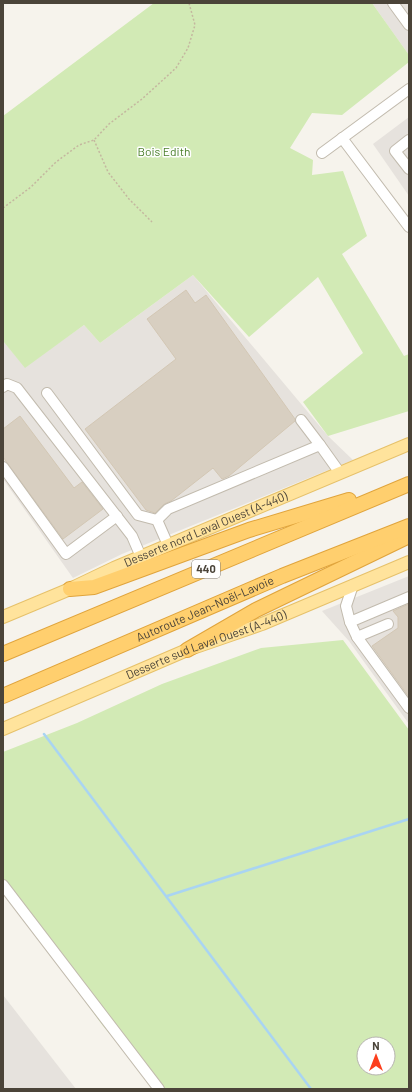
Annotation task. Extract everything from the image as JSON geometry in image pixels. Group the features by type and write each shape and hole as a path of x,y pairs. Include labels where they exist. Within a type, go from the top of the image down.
{"highway":[{"path":"70,590 94,587 249,530 409,483"},
{"name":"440","path":"3,654 409,483"},
{"name":"Autoroute Jean-Noël-Lavoie","path":"3,696 282,576 409,526"},
{"path":"187,650 256,610 409,536"}],"main road":[{"name":"Desserte nord Laval Ouest (A-440)","path":"3,617 70,590 90,578 409,444"},
{"name":"Desserte sud Laval Ouest (A-440)","path":"3,729 187,650 262,624 354,585 406,566"}],"street":[{"path":"393,3 409,25"},
{"path":"322,153 409,89"},
{"path":"342,138 409,227"},
{"path":"409,140 395,151 409,169"},
{"path":"3,387 7,384 17,388 132,536 141,557"},
{"path":"47,393 138,515 156,520 168,545"},
{"path":"301,420 340,473"},
{"path":"156,520 168,509 320,445"},
{"path":"3,467 66,554 116,516"},
{"path":"354,585 346,606 350,622 357,637 409,708"},
{"path":"350,622 409,597"},
{"path":"357,637 388,624"},
{"path":"3,885 159,1089"}],"path":[{"path":"3,208 31,187 56,162 79,146 94,140 109,124 142,99 176,68 188,48 195,25 189,3"},
{"path":"94,140 108,172 129,200 152,222"}],"shaded area":[{"path":"372,3 409,3 409,55"},
{"path":"409,117 409,196 373,144"},
{"path":"193,275 328,436 353,460 122,554 73,578 3,479 3,341 25,367 84,325 100,343"},
{"path":"409,576 409,724 349,641 322,611"},
{"path":"3,995 76,1089 3,1089"}],"green space":[{"name":"Bois Edith","path":"154,3 372,3 409,55 409,62 342,115 312,113 290,148 313,160 312,175 343,171 367,236 342,254 404,356 409,354 409,411 328,436 303,402 363,353 318,277 249,337 193,275 100,343 84,325 25,368 3,341 3,116"},
{"path":"343,640 409,730 409,1089 157,1089 103,1026 3,889 3,752 77,723 162,684 261,648"}],"building":[{"path":"186,290 195,303 206,295 295,421 229,476 222,479 213,468 171,501 164,504 155,513 146,510 85,429 176,359 147,319"},
{"path":"20,416 74,488 82,482 103,509 63,539 3,457 3,429"},
{"path":"409,604 409,697 372,646 398,628 398,617 393,611"}],"waterway":[{"path":"44,734 311,1089"},
{"path":"167,896 409,819"}]}
